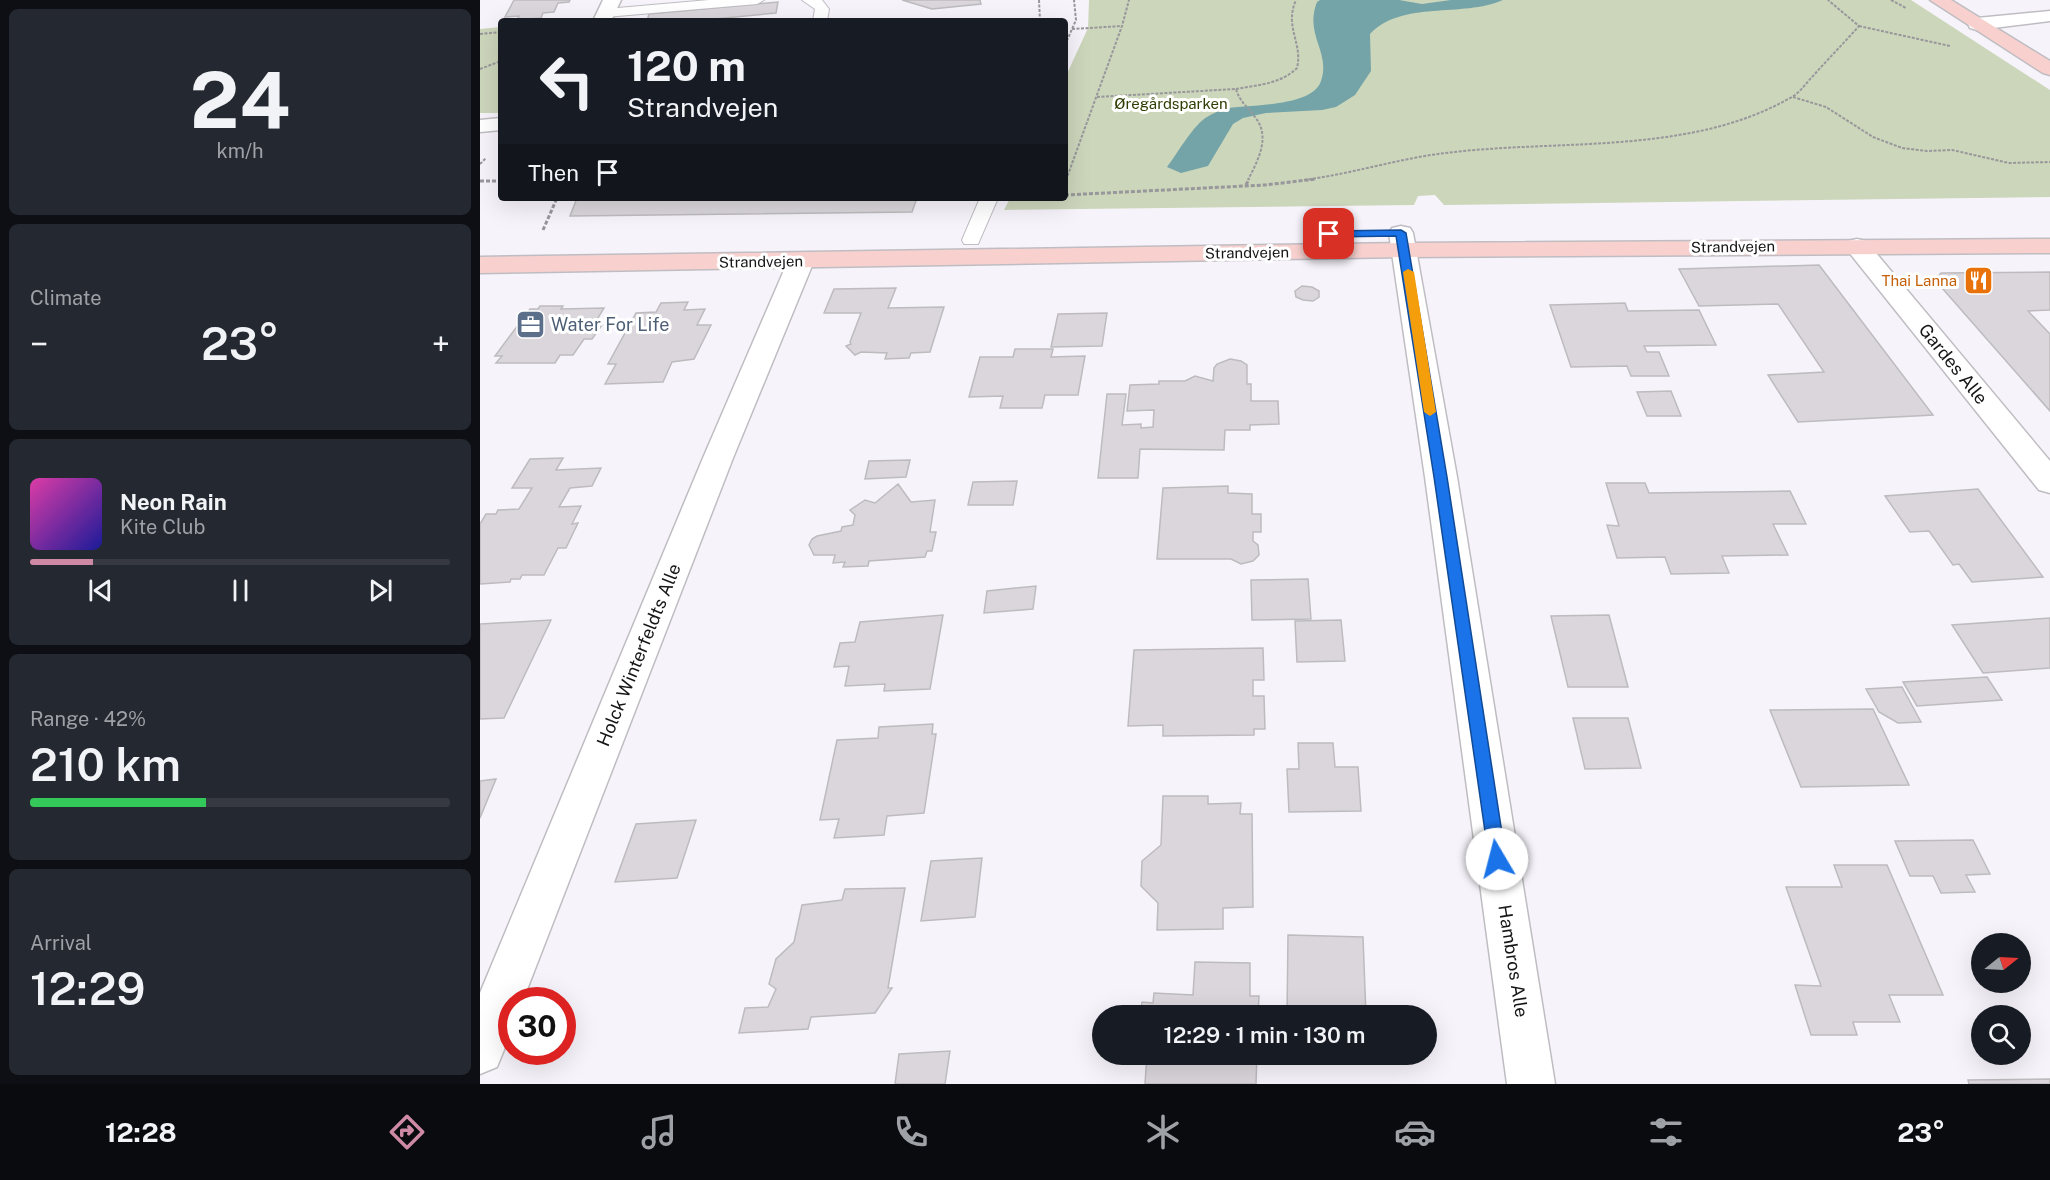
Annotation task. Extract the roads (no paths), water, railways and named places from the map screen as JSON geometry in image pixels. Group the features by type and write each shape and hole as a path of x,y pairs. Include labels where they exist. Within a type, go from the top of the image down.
{"main road":[{"path":"1939,0 2050,69"},
{"name":"Strandvejen","path":"480,265 801,261 1403,242 2050,228"},
{"name":"Strandvejen","path":"480,247 971,240 2050,246"}],"street":[{"path":"1977,24 2050,16"},
{"path":"480,126 498,124"},
{"name":"Hambros Alle","path":"1403,242 1531,1084"},
{"name":"Gardes Alle","path":"1857,246 2050,482"},
{"name":"Holck Winterfeldts Alle","path":"480,1050 709,480 801,261"}],"lane":[{"path":"607,11 757,0"},
{"path":"809,0 817,3 822,9 820,18"},
{"path":"971,240 988,201"}],"water":[{"path":"1320,0 1399,0 1422,4 1451,0 1503,0 1469,8 1415,13 1383,24 1370,34 1371,71 1355,95 1336,107 1322,110 1266,113 1243,118 1233,124 1208,166 1181,173 1167,167 1197,126 1213,114 1223,109 1292,100 1315,90 1321,81 1323,71 1323,61 1314,24 1317,2"}],"place":[{"name":"Thai Lanna","path":"1978,281"},
{"name":"Water For Life","path":"530,325"}],"park label":[{"name":"Øregårdsparken","path":"1171,104"}]}
